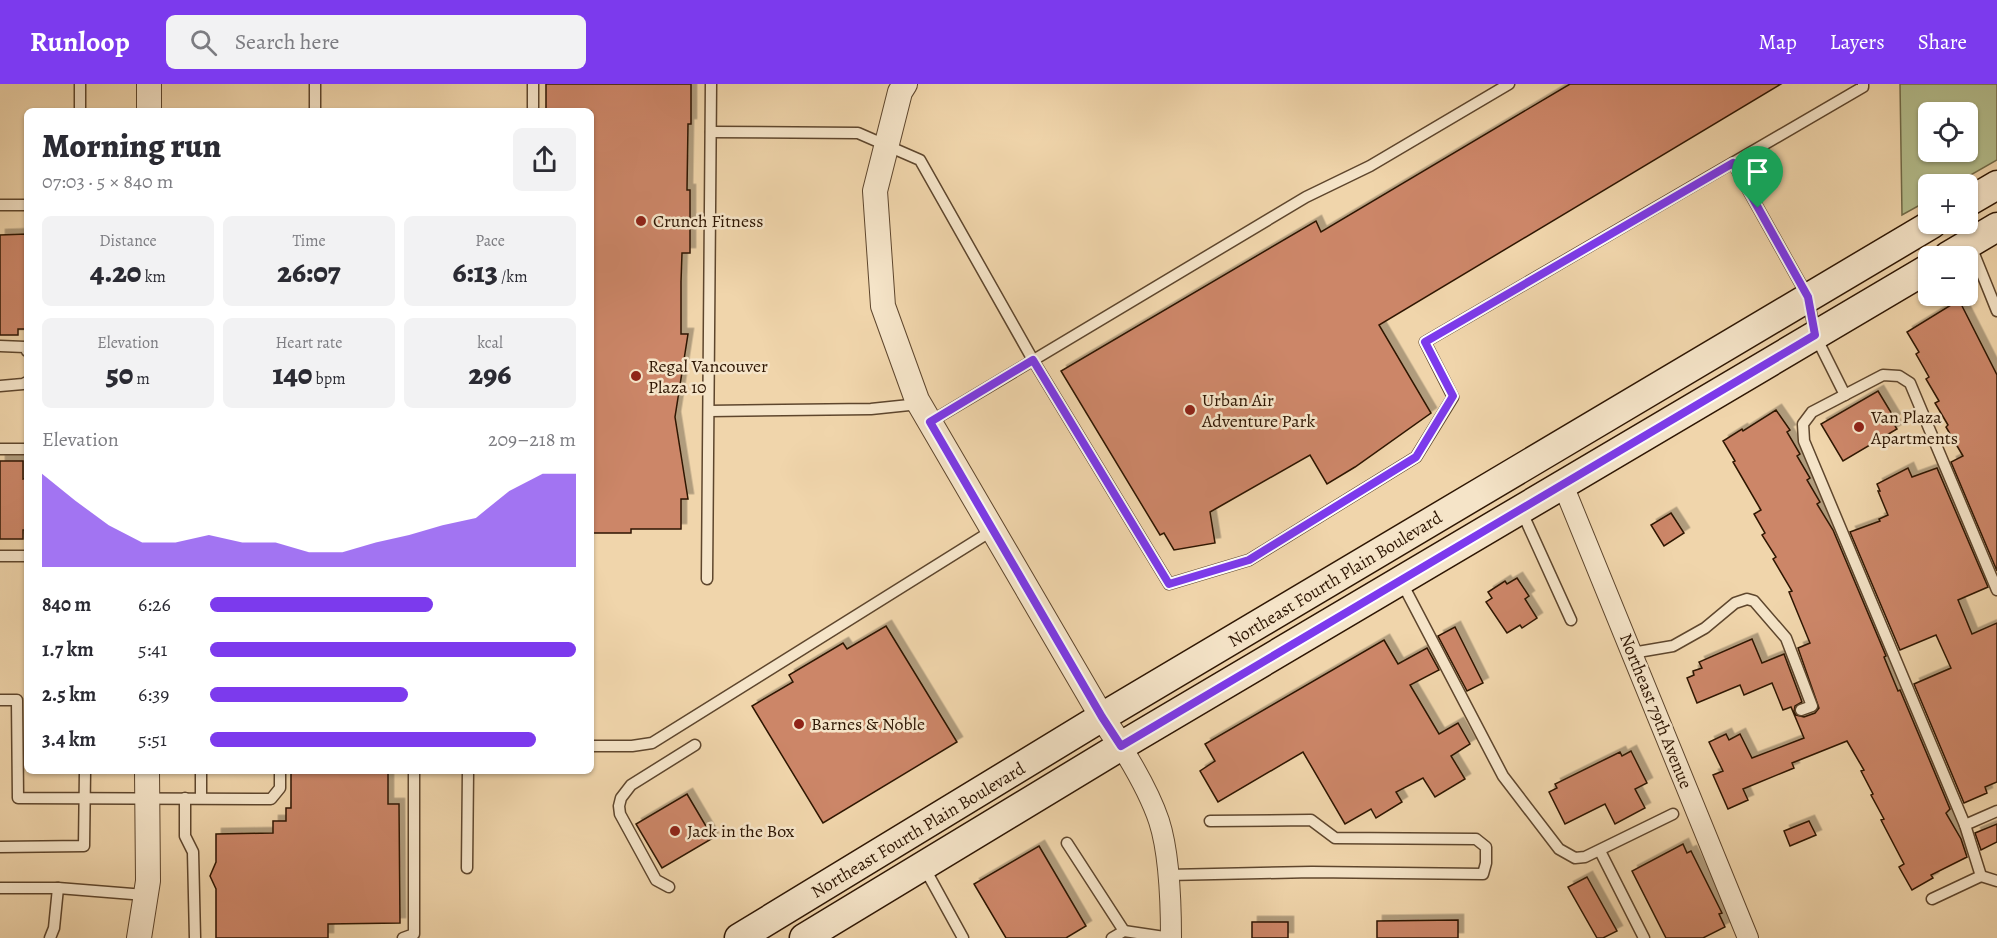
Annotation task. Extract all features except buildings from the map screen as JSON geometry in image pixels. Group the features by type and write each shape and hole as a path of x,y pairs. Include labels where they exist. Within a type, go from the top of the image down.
{"main road":[{"path":"1978,196 1997,185"},
{"path":"1966,246 1997,227"},
{"name":"Northeast Fourth Plain Boulevard","path":"739,938 1102,717 1918,232"},
{"name":"Northeast Fourth Plain Boulevard","path":"804,938 1121,746 1918,274"}],"street":[{"path":"148,108 149,84"},
{"path":"905,84 900,92 875,190 883,306 925,413 1102,717 1140,776 1160,825 1168,875 1171,938"},
{"name":"Northeast 79th Avenue","path":"1563,485 1748,938"},
{"path":"139,938 148,881 147,774"}],"lane":[{"path":"80,84 80,108"},
{"path":"315,84 315,108"},
{"path":"533,84 533,108"},
{"path":"707,579 711,84"},
{"path":"709,411 871,409 925,413 1033,360 1306,197 1370,166 1509,84"},
{"path":"711,132 858,133 920,160 1033,360 1169,584 1249,560 1416,457 1453,396 1425,342 1863,87 1863,84"},
{"path":"1733,163 1808,297 1815,335 1845,395"},
{"path":"0,205 24,205"},
{"path":"1978,280 1997,311"},
{"path":"0,346 24,347"},
{"path":"1981,876 1965,825 1804,441 1803,424 1812,412 1883,375 1899,376 1910,383 1997,590"},
{"path":"0,386 24,384"},
{"path":"0,449 22,449"},
{"path":"1521,510 1571,620"},
{"path":"594,746 632,746 652,743 993,530"},
{"path":"0,556 24,556"},
{"path":"1401,581 1503,776 1559,849 1575,858 1585,857 1673,814"},
{"path":"1632,653 1673,646 1705,628 1735,603 1747,599 1754,601 1786,638 1812,706 1801,710"},
{"path":"0,700 17,700 22,707 18,798 271,799 280,788 280,774"},
{"path":"669,888 656,880 624,822 619,806 625,790 631,785 695,745"},
{"path":"0,847 84,846 85,774"},
{"path":"201,774 201,798"},
{"path":"411,937 414,774"},
{"path":"467,868 468,774"},
{"path":"185,798 185,836 193,852 195,938"},
{"path":"1965,825 1997,811"},
{"path":"1168,875 1312,872 1483,874 1486,863 1486,847 1476,839 1335,838 1311,820 1210,821"},
{"path":"1067,843 1124,931"},
{"path":"1600,850 1644,938"},
{"path":"924,867 963,938"},
{"path":"1932,899 1981,876 1997,881"},
{"path":"0,888 58,888 146,895"},
{"path":"50,938 54,928 58,888"},
{"path":"1113,938 1124,931 1171,938"}],"green space":[{"path":"1900,84 1997,84 1997,160 1972,174 1918,174 1918,206 1902,215"}],"place":[{"name":"Crunch Fitness","path":"641,221"},
{"name":"Regal Vancouver Plaza 10","path":"636,376"},
{"name":"Urban Air Adventure Park","path":"1190,410"},
{"name":"Van Plaza Apartments","path":"1859,427"},
{"name":"Barnes & Noble","path":"799,724"},
{"name":"Jack in the Box","path":"675,831"}],"route":[{"path":"1733,163 1758,208 1808,297 1815,335 1121,746 930,422 1033,360 1169,584 1249,560 1416,457 1453,396 1425,342 1733,163"}]}
